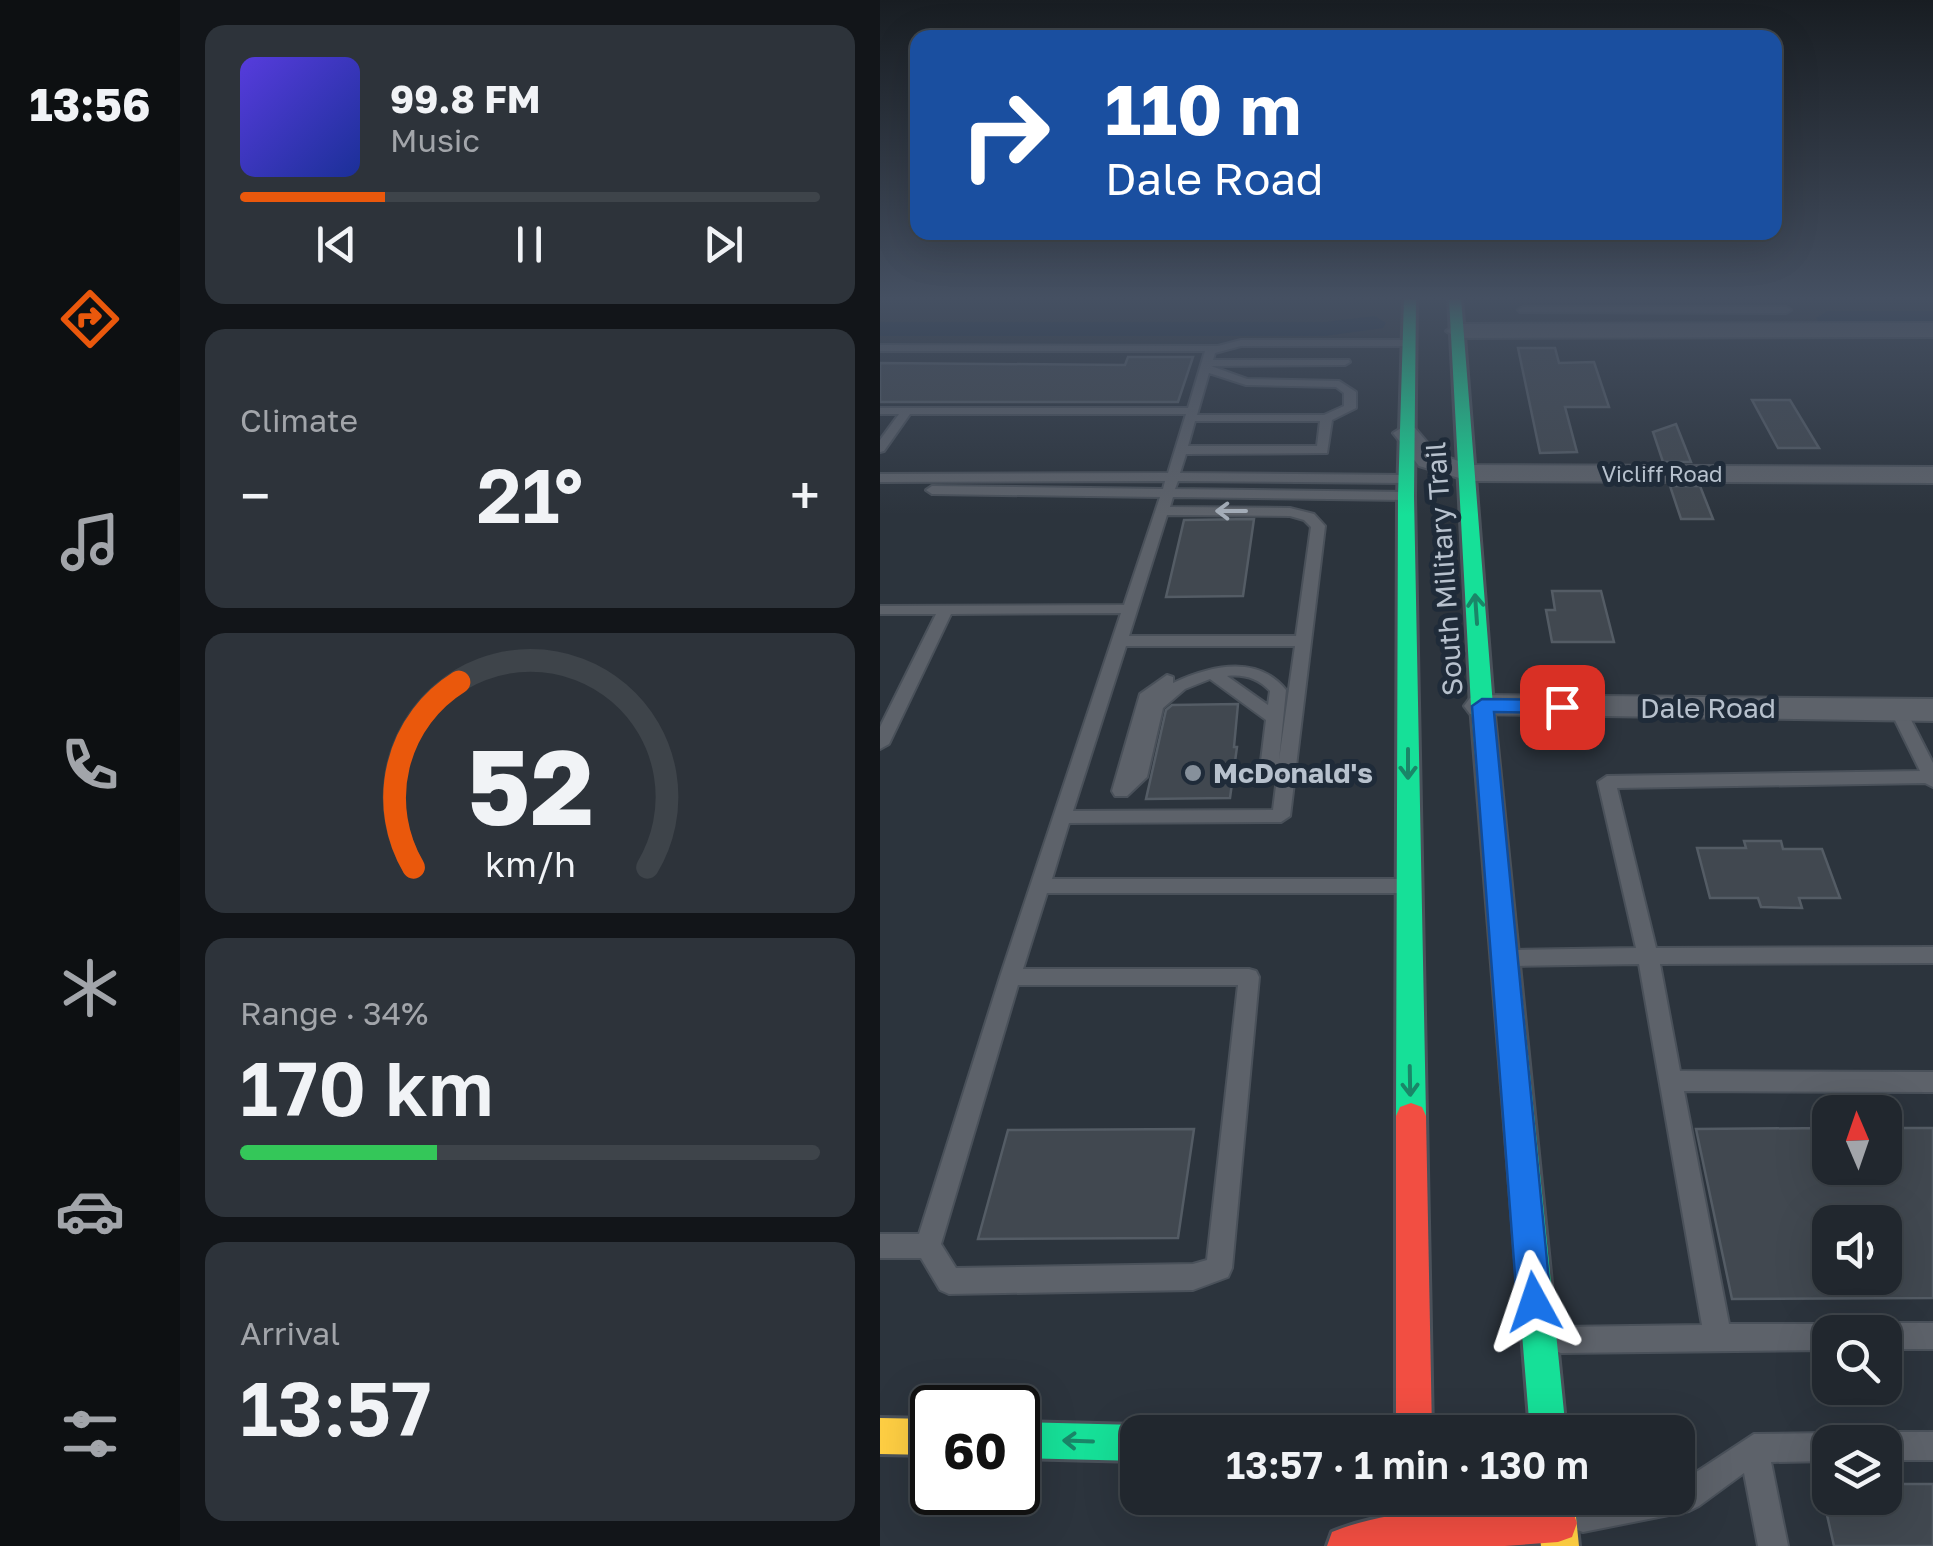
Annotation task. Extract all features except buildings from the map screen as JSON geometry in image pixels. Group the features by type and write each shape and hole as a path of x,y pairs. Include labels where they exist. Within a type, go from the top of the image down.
{"main road":[{"name":"South Military Trail","path":"1408,370 1406,433 1418,490 1408,886 1414,1415"},
{"name":"South Military Trail","path":"1460,370 1482,706 1546,1415"},
{"path":"1418,490 1469,512"},
{"path":"880,1436 910,1437"},
{"path":"1040,1441 1120,1443"},
{"path":"1392,1515 1415,1540"},
{"path":"1414,1515 1415,1540"},
{"path":"1346,1546 1557,1522"}],"street":[{"name":"Vicliff Road","path":"1406,433 1428,460 1468,473 1933,475"},
{"name":"Dale Road","path":"1482,706 1916,710"}],"lane":[{"path":"1010,977 1249,977 1218,1268 1193,1277 949,1281 928,1246 1010,977 1205,370"},
{"path":"880,411 1326,418 1350,408 1349,389 1332,382 1246,382 1218,370"},
{"path":"880,448 907,411"},
{"path":"1182,450 1323,450 1326,418"},
{"path":"880,478 1173,477 1418,490"},
{"path":"880,490 1164,503 1300,514 1318,526 1281,816 1062,817"},
{"path":"1164,503 1418,490"},
{"path":"880,610 1130,610"},
{"path":"880,744 946,610"},
{"path":"1120,641 1301,640"},
{"path":"1114,817 1148,694 1164,682 1235,662 1275,668 1296,680"},
{"path":"1121,792 1138,777 1162,697 1174,688 1236,671 1265,676 1278,690 1270,760 1285,776"},
{"path":"1215,676 1276,718"},
{"path":"1718,1338 1648,956 1607,782 1932,778 1916,710"},
{"path":"1040,886 1408,886"},
{"path":"1504,958 1933,955"},
{"path":"1671,1081 1933,1082"},
{"path":"880,1246 928,1246"},
{"path":"1902,1336 1933,1336"},
{"path":"1538,1340 1812,1337"},
{"path":"1902,1446 1933,1446"},
{"path":"1557,1522 1689,1496 1754,1448 1812,1447"},
{"path":"1754,1448 1773,1546"}],"traffic: fast":[{"path":"1409,370 1411,1116"},
{"path":"1460,370 1482,706 1546,1415"},
{"path":"1040,1441 1120,1443"},
{"path":"1414,1515 1415,1546"}],"traffic: slow":[{"path":"880,1436 910,1437"},
{"path":"1557,1515 1560,1546"}],"traffic: jam":[{"path":"1411,1116 1414,1415"},
{"path":"1346,1546 1415,1533 1558,1523"}],"place":[{"name":"McDonald's","path":"1193,773"}],"route":[{"path":"1534,1302 1482,706 1562,707"}]}
